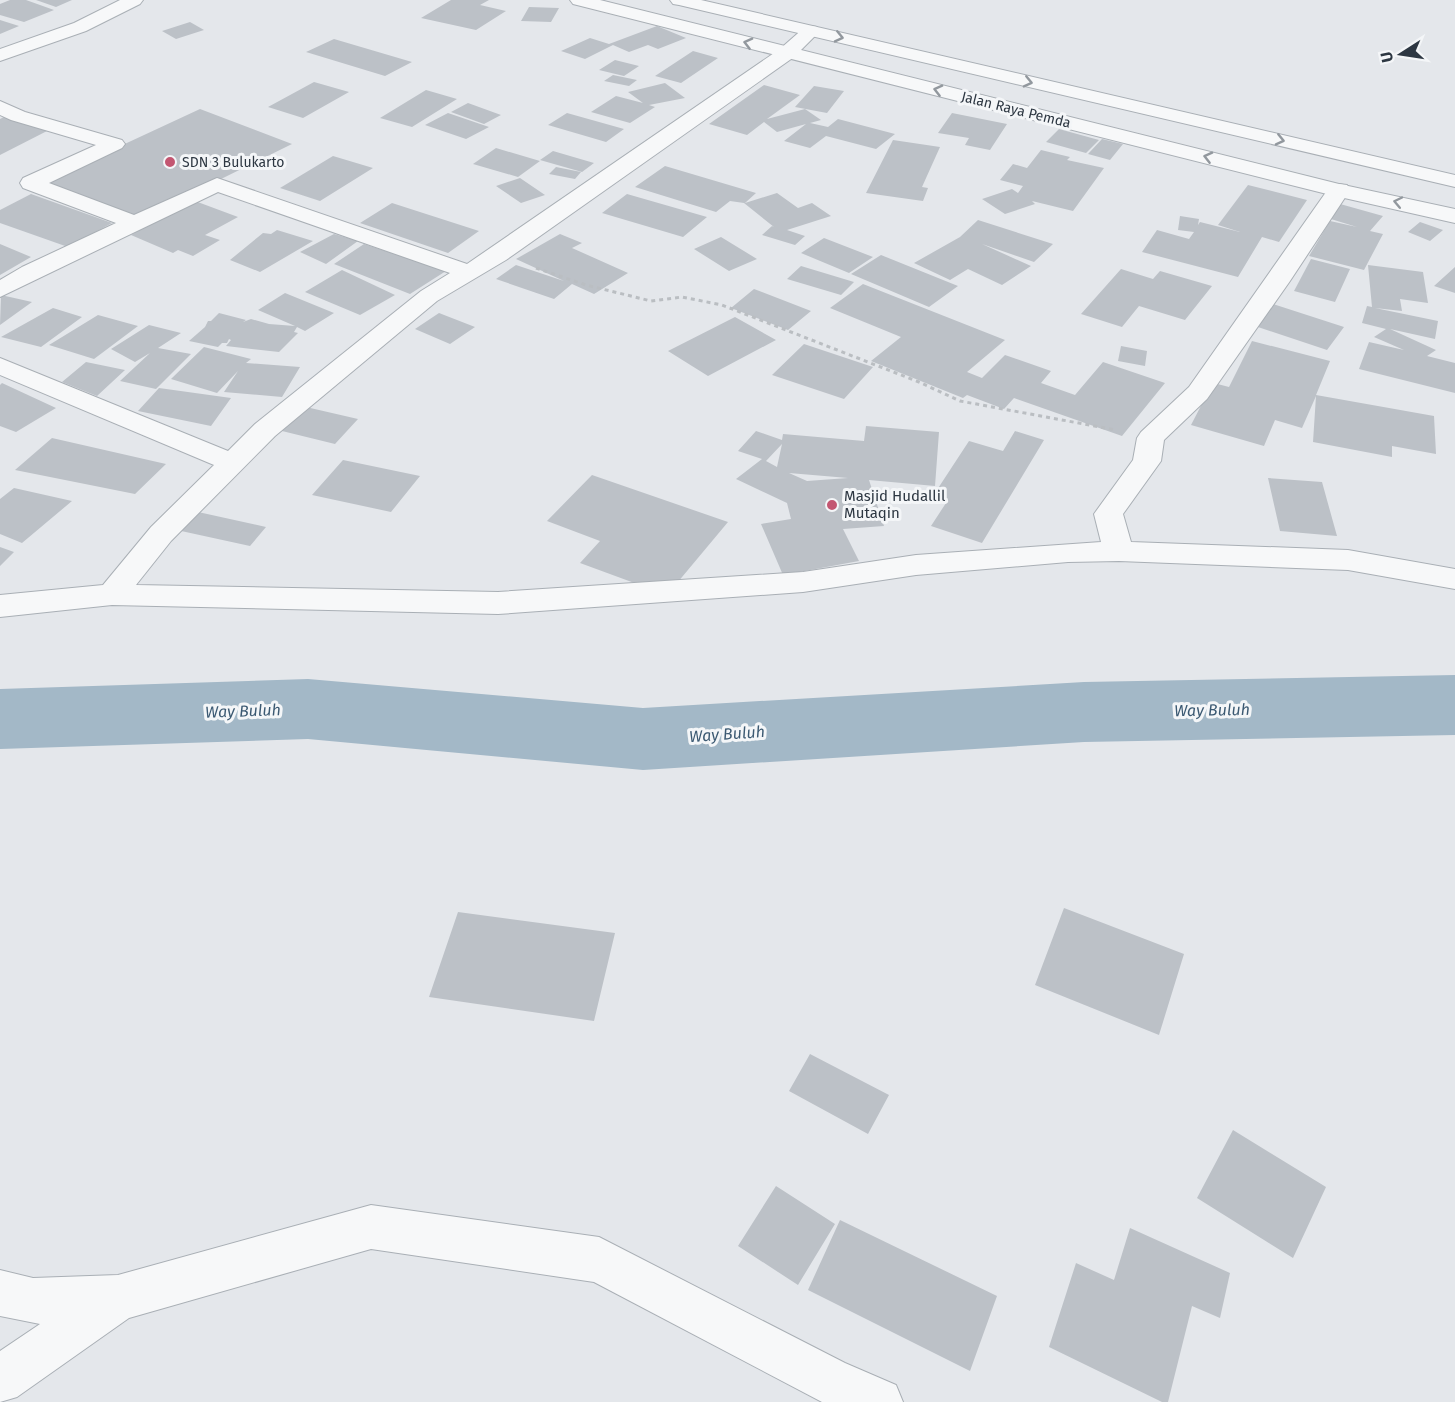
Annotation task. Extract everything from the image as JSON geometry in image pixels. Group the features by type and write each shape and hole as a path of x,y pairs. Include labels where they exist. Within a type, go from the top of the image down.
{"street":[{"path":"0,55 80,27 134,0"},
{"name":"Jalan Raya Pemda","path":"579,0 1339,190 1455,216"},
{"name":"Jalan Raya Pemda","path":"679,0 1448,179"},
{"path":"112,595 161,534 265,430 429,296 498,255 787,53 811,31"},
{"path":"0,107 18,116 115,144 31,183 136,223"},
{"path":"1426,208 1448,179"},
{"path":"0,290 30,272 217,184 469,272"},
{"path":"1119,551 1108,514 1147,462 1151,438 1198,393 1278,281 1339,190"},
{"path":"0,366 233,463"},
{"path":"0,606 112,595 498,603 803,582 916,565 1068,552 1119,551 1348,560 1455,579"},
{"path":"0,1293 33,1301 118,1298 371,1227 599,1260 828,1380 879,1402"},
{"path":"0,1380 118,1298"}],"path":[{"path":"498,255 586,285 621,291 651,301 681,297 722,305 918,382 960,401 1060,418 1151,438"}],"building":[{"path":"10,0 26,0 54,10 24,22 0,15 0,4"},
{"path":"36,0 72,0 56,7"},
{"path":"451,0 489,0 480,5 506,11 476,30 421,18"},
{"path":"529,7 559,8 551,22 521,21"},
{"path":"0,20 19,26 0,34"},
{"path":"190,22 204,30 176,39 162,31"},
{"path":"657,26 686,38 658,49 648,45 629,52 613,45 585,59 561,51 590,38 609,44"},
{"path":"334,39 412,62 385,76 306,52"},
{"path":"693,51 718,58 681,83 655,76"},
{"path":"615,60 639,66 624,76 599,70"},
{"path":"613,75 637,80 629,86 604,81"},
{"path":"314,82 349,92 303,118 268,107"},
{"path":"665,83 685,98 649,105 655,107 630,123 591,112 616,96 643,103 628,92"},
{"path":"764,85 800,95 767,119 805,109 821,120 810,123 828,127 838,119 895,134 876,149 826,136 810,148 784,141 806,124 777,132 764,122 747,135 709,124"},
{"path":"814,86 844,91 827,113 795,107"},
{"path":"426,90 457,99 412,127 380,118"},
{"path":"468,103 501,115 484,124 451,112"},
{"name":"SDN 3 Bulukarto","path":"200,109 292,144 138,220 45,181"},
{"path":"448,113 489,127 466,139 425,125"},
{"path":"567,113 624,129 606,142 548,125"},
{"path":"952,113 1007,124 990,150 965,145 969,138 938,133"},
{"path":"4,117 47,131 0,155 0,119"},
{"path":"1059,129 1099,140 1086,153 1046,142"},
{"path":"1102,139 1123,144 1110,160 1088,154"},
{"path":"893,140 940,147 922,187 928,188 923,201 866,193"},
{"path":"496,148 540,161 518,177 473,164"},
{"path":"1041,150 1070,157 1067,160 1104,168 1073,211 1032,201 1035,204 1005,214 982,199 1012,189 1018,193 1023,186 1000,180 1013,164 1027,168"},
{"path":"553,151 594,163 582,172 540,160"},
{"path":"333,156 373,168 320,201 280,188"},
{"path":"665,166 756,193 745,203 777,193 798,208 812,203 831,216 787,230 805,236 795,245 762,235 772,226 774,227 744,203 730,201 716,212 635,187"},
{"path":"556,167 581,172 575,179 549,174"},
{"path":"520,178 545,195 521,203 496,186"},
{"path":"1248,185 1307,200 1279,242 1262,237 1238,277 1142,252 1157,230 1189,239 1194,232 1178,230 1180,216 1199,219 1198,225 1200,222 1240,232 1218,225"},
{"path":"31,194 112,223 68,247 0,223 0,210"},
{"path":"627,194 707,217 683,237 602,213"},
{"path":"195,201 238,217 205,235 220,240 193,256 178,250 173,253 131,235"},
{"path":"1333,202 1383,216 1370,231 1383,234 1364,270 1309,256 1330,221 1357,227 1321,216"},
{"path":"392,203 479,231 448,253 360,223"},
{"path":"978,220 1053,244 1034,262 982,244 1031,266 1002,285 968,269 950,280 914,263 960,237"},
{"path":"1420,222 1443,230 1430,241 1408,232"},
{"path":"277,230 313,241 260,272 230,260 263,233 271,234"},
{"path":"334,234 358,241 326,264 300,252"},
{"path":"560,234 582,243 572,248 628,273 594,294 572,284 554,299 496,279 516,265 564,281 516,259"},
{"path":"721,237 757,259 729,271 694,249"},
{"path":"824,238 873,257 849,273 801,253"},
{"path":"0,244 31,257 0,275"},
{"path":"364,244 446,271 410,294 334,264"},
{"path":"881,255 958,286 929,307 851,274"},
{"path":"1311,259 1350,269 1335,302 1294,291"},
{"path":"1368,265 1423,272 1428,303 1400,299 1402,311 1375,308 1438,321 1435,339 1390,329 1436,350 1427,356 1455,363 1455,393 1359,369 1369,342 1404,350 1374,337 1386,329 1362,323 1367,306 1372,307"},
{"path":"801,266 854,282 841,295 787,279"},
{"path":"1455,267 1455,293 1434,286"},
{"path":"1121,269 1153,279 1160,271 1212,286 1185,320 1139,306 1122,327 1081,314"},
{"path":"342,270 395,295 360,315 305,292"},
{"path":"863,284 1005,340 967,372 982,378 1005,355 1051,371 1041,383 1075,395 1103,362 1165,383 1122,436 1014,398 1004,409 967,395 963,398 871,361 901,337 830,308"},
{"path":"754,289 811,311 788,330 731,308"},
{"path":"285,293 334,313 305,331 297,327 294,332 298,333 279,352 226,346 231,340 229,339 227,343 222,343 218,347 189,341 219,313 246,320 243,322 251,319 269,324 295,326 258,310"},
{"path":"1,295 32,302 0,325"},
{"path":"1273,304 1344,327 1327,350 1255,326"},
{"path":"53,308 82,317 41,347 1,337"},
{"path":"439,313 475,327 450,344 415,329"},
{"path":"98,315 138,326 94,359 49,345"},
{"path":"735,317 776,340 708,376 668,351"},
{"path":"149,325 181,333 158,348 191,354 156,389 120,381 150,353 135,362 111,349"},
{"path":"1252,341 1330,361 1316,395 1434,416 1436,454 1392,446 1392,457 1313,442 1316,396 1302,428 1275,420 1264,446 1191,425 1204,400 1206,381 1229,387"},
{"path":"804,344 873,367 844,399 772,375"},
{"path":"1121,346 1147,351 1145,366 1118,361"},
{"path":"204,347 251,359 246,363 300,367 282,397 224,392 238,371 217,393 171,379"},
{"path":"86,362 125,370 97,396 62,382"},
{"path":"2,383 56,408 16,432 0,426 0,385"},
{"path":"159,388 231,398 211,426 138,411"},
{"path":"306,407 358,419 335,444 282,431"},
{"path":"866,426 939,432 935,486 869,480 884,526 843,529 859,561 783,575 761,524 791,519 787,503 736,479 762,459 738,451 756,431 782,440 783,434 864,441","holes":["782,444 777,467 766,461","789,473 848,478 807,481"]},
{"path":"1015,431 1044,440 982,543 931,526 946,503 931,499 969,441 1003,451"},
{"path":"52,438 166,464 135,494 15,470"},
{"path":"343,460 420,476 391,512 312,495"},
{"path":"592,475 728,522 667,595 580,563 600,541 547,521"},
{"path":"1268,478 1322,482 1337,536 1280,531"},
{"path":"14,488 72,501 22,543 0,534 0,499"},
{"path":"189,510 266,527 250,546 172,529"},
{"path":"0,547 14,552 0,566"},
{"path":"1064,908 1184,954 1159,1035 1035,985"},
{"path":"458,912 615,933 594,1021 429,997"},
{"path":"810,1054 889,1095 868,1134 789,1091"},
{"path":"1233,1130 1326,1187 1293,1258 1197,1198"},
{"path":"776,1186 835,1224 798,1285 738,1246"},
{"path":"840,1220 997,1296 970,1371 808,1290"},
{"path":"1130,1228 1230,1273 1220,1318 1192,1306 1168,1402 1162,1402 1049,1347 1076,1263 1114,1280"}],"waterway":[{"name":"Way Buluh","path":"0,719 308,709 643,739 1084,712 1455,705"}],"place":[{"name":"SDN 3 Bulukarto","path":"170,162"},
{"name":"Masjid Hudallil Mutaqin","path":"832,505"}]}
